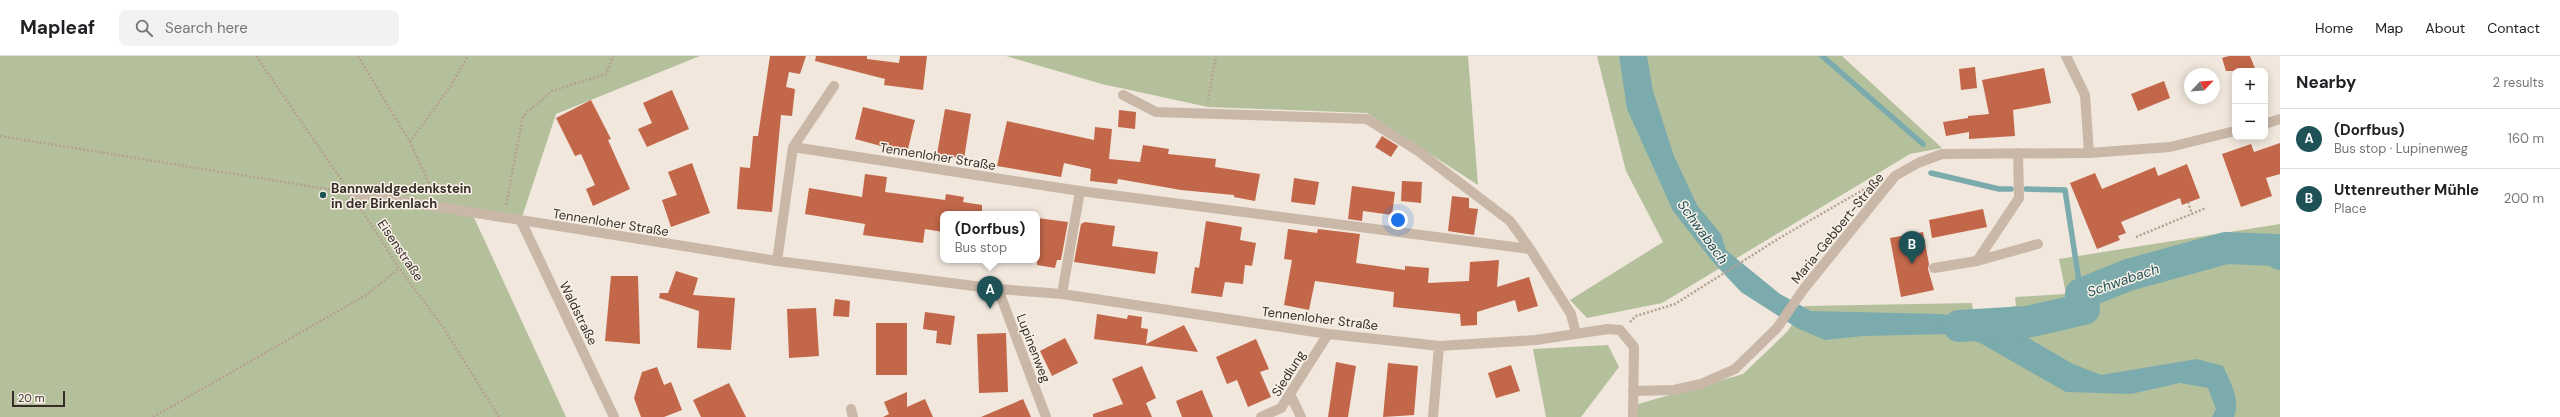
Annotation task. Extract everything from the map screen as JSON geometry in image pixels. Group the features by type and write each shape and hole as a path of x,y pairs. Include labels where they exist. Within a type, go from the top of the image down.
{"street":[{"path":"2066,56 2084,95 2089,153"},
{"path":"777,261 792,147 834,86"},
{"path":"1123,95 1156,112 1367,119 1418,151 1510,221 1530,249 1571,314 1576,334"},
{"path":"2268,123 2280,119"},
{"name":"Maria-Gebbert-Straße","path":"1633,391 1674,390 1701,384 1735,369 1777,328 1804,290 1895,176 1918,163 1942,154 2089,153 2170,147 2232,132"},
{"name":"Tennenloher Straße","path":"792,147 1080,191 1530,249"},
{"path":"1977,260 2019,198 2018,153"},
{"path":"1062,294 1080,191"},
{"name":"Tennenloher Straße","path":"351,194 777,261 998,289 1062,294 1328,334 1439,346 1536,340 1608,329 1620,330"},
{"name":"Waldstraße","path":"521,221 614,417"},
{"path":"1934,268 1977,260 2038,244"},
{"name":"Lupinenweg","path":"998,289 1046,417"},
{"path":"1620,330 1634,347 1633,417"},
{"name":"Siedlung","path":"1261,417 1281,408 1328,334"},
{"path":"1433,417 1439,346"},
{"path":"1290,394 1301,417"}],"path":[{"name":"Eisenstraße","path":"256,56 351,194 399,268 443,327 499,417"},
{"path":"358,56 410,142 440,207"},
{"path":"410,142 450,87 468,56"},
{"path":"504,217 523,116 552,91 606,74 614,56"},
{"path":"1206,114 1216,56"},
{"path":"0,136 351,194"},
{"path":"1620,330 1636,316 1675,304 1778,239 1858,191 1870,186"},
{"path":"2188,202 2192,214"},
{"path":"2136,237 2206,208"},
{"path":"153,417 368,294 399,268"}],"green space":[{"path":"0,56 700,56 556,114 522,217 471,211 566,417 0,417"},
{"path":"1006,56 1468,56 1478,185 1367,113 1208,107 1102,84"},
{"path":"1597,56 1842,56 1942,148 1910,154 1662,303 1587,318 1570,300 1663,242 1626,171"},
{"path":"2280,224 2280,417 1638,417 1638,404 1743,374 1787,332 1805,306 1972,303 1973,312 2016,306 2015,297 2066,294 2059,259"},
{"path":"1608,345 1619,367 1581,417 1546,417 1533,349"}],"water":[{"path":"1619,56 1647,56 1653,91 1674,156 1697,205 1721,234 1726,250 1780,294 1811,311 1941,314 1984,321 2018,332 2073,364 2101,375 2197,359 2223,366 2234,391 2236,411 2234,417 2212,417 2216,409 2208,388 2180,383 2131,394 2066,392 1980,343 1952,334 1863,336 1825,340 1797,328 1741,292 1713,262 1673,211 1627,109"}],"building":[{"path":"770,56 806,56 800,74 789,72 786,87 795,89 792,116 781,115 772,212 737,209 740,167 750,168 753,136 758,136"},
{"path":"816,56 867,56 867,59 899,63 900,56 927,56 923,90 884,85 885,79 815,61"},
{"path":"2229,56 2250,56 2255,68 2232,68 2232,71 2226,71 2222,58"},
{"path":"1975,67 1977,88 1961,90 1959,69"},
{"path":"2044,68 2051,103 2013,110 2015,136 1969,139 1969,132 1946,136 1943,122 1968,118 1968,116 1989,114 1982,80"},
{"path":"2164,81 2170,98 2138,111 2131,94"},
{"path":"672,90 689,129 647,147 638,129 652,123 643,103"},
{"path":"591,100 611,139 608,140 630,189 593,206 586,189 595,185 581,154 575,156 556,118"},
{"path":"863,107 915,120 907,153 855,139"},
{"path":"945,109 971,114 964,159 937,154"},
{"path":"1119,110 1136,112 1135,129 1118,127"},
{"path":"1007,121 1094,140 1095,127 1112,129 1109,159 1140,162 1143,145 1169,149 1168,154 1216,159 1215,167 1260,174 1255,201 1234,197 1234,195 1181,190 1118,179 1117,184 1090,181 1091,169 1064,163 1061,177 997,166"},
{"path":"1382,136 1398,146 1391,157 1375,147"},
{"path":"2280,143 2280,174 2266,178 2272,196 2241,207 2222,154 2251,144 2254,152"},
{"path":"692,163 710,213 671,227 662,200 677,195 668,172"},
{"path":"2187,164 2200,198 2182,205 2180,198 2121,222 2126,233 2118,236 2120,240 2097,249 2070,183 2095,173 2102,189 2155,167 2158,176"},
{"path":"865,174 887,177 885,192 945,200 946,194 964,197 963,202 982,205 982,211 940,211 940,232 925,229 923,243 863,235 865,224 805,214 809,188 862,197"},
{"path":"1294,178 1319,182 1315,205 1291,202"},
{"path":"1402,181 1422,182 1421,203 1401,201"},
{"path":"1352,186 1395,192 1392,215 1363,211 1362,221 1348,219"},
{"path":"1452,196 1469,198 1469,208 1478,209 1474,235 1448,231"},
{"path":"1983,209 1987,227 1932,238 1929,220"},
{"path":"1040,218 1068,222 1061,260 1057,260 1055,268 1037,265 1037,263 1040,263"},
{"path":"1206,221 1242,227 1240,240 1256,243 1252,266 1245,265 1243,284 1225,282 1222,297 1191,293 1195,267 1199,268"},
{"path":"1085,222 1115,226 1112,246 1158,252 1155,274 1074,262 1081,224"},
{"path":"1288,229 1317,233 1318,229 1360,234 1356,263 1405,270 1405,266 1429,268 1428,283 1469,281 1470,262 1499,260 1497,287 1529,277 1538,306 1518,312 1515,300 1477,312 1477,325 1461,326 1460,314 1393,307 1394,292 1315,281 1309,310 1284,305 1292,260 1284,259"},
{"path":"1923,232 1929,264 1928,269 1934,290 1901,297 1890,238"},
{"path":"676,271 698,278 693,295 735,298 731,350 697,348 699,311 659,298 660,293 668,293"},
{"path":"611,276 638,276 640,344 605,341"},
{"path":"835,299 850,301 849,317 833,316"},
{"path":"816,308 819,356 789,358 787,309"},
{"path":"925,312 955,316 951,345 936,343 937,331 923,329"},
{"path":"1097,314 1127,319 1128,315 1142,317 1141,328 1148,329 1146,344 1184,325 1198,352 1094,339"},
{"path":"876,323 907,323 907,375 876,375"},
{"path":"1006,333 1008,392 979,393 977,334"},
{"path":"1065,338 1078,363 1052,376 1040,351"},
{"path":"1256,339 1269,369 1260,372 1271,397 1248,407 1237,380 1227,384 1216,357"},
{"path":"1336,362 1356,366 1348,417 1328,417"},
{"path":"1388,363 1418,366 1414,415 1383,417"},
{"path":"1511,365 1520,391 1496,398 1488,373"},
{"path":"1142,366 1156,398 1146,403 1152,417 1093,417 1093,414 1123,404 1112,379"},
{"path":"657,367 664,385 671,382 682,410 664,417 641,417 634,398 642,372"},
{"path":"729,383 746,417 701,417 693,400"},
{"path":"1202,390 1213,417 1182,417 1176,401"},
{"path":"907,392 907,407 925,399 933,417 883,417 889,414 884,402"},
{"path":"1023,399 1031,417 981,417"}],"waterway":[{"path":"1822,56 1923,144"},
{"path":"1931,173 1999,189 2011,189"},
{"path":"2026,189 2065,190 2081,294"},
{"name":"Schwabach","path":"1959,326 2027,322 2084,309 2081,294 2128,275 2226,248 2277,250 2280,254"}],"place":[{"name":"Bannwaldgedenkstein in der Birkenlach","path":"323,195"},
{"name":"Uttenreuther Mühle","path":"1912,264"},
{"name":"(Dorfbus)","path":"990,309"}]}
